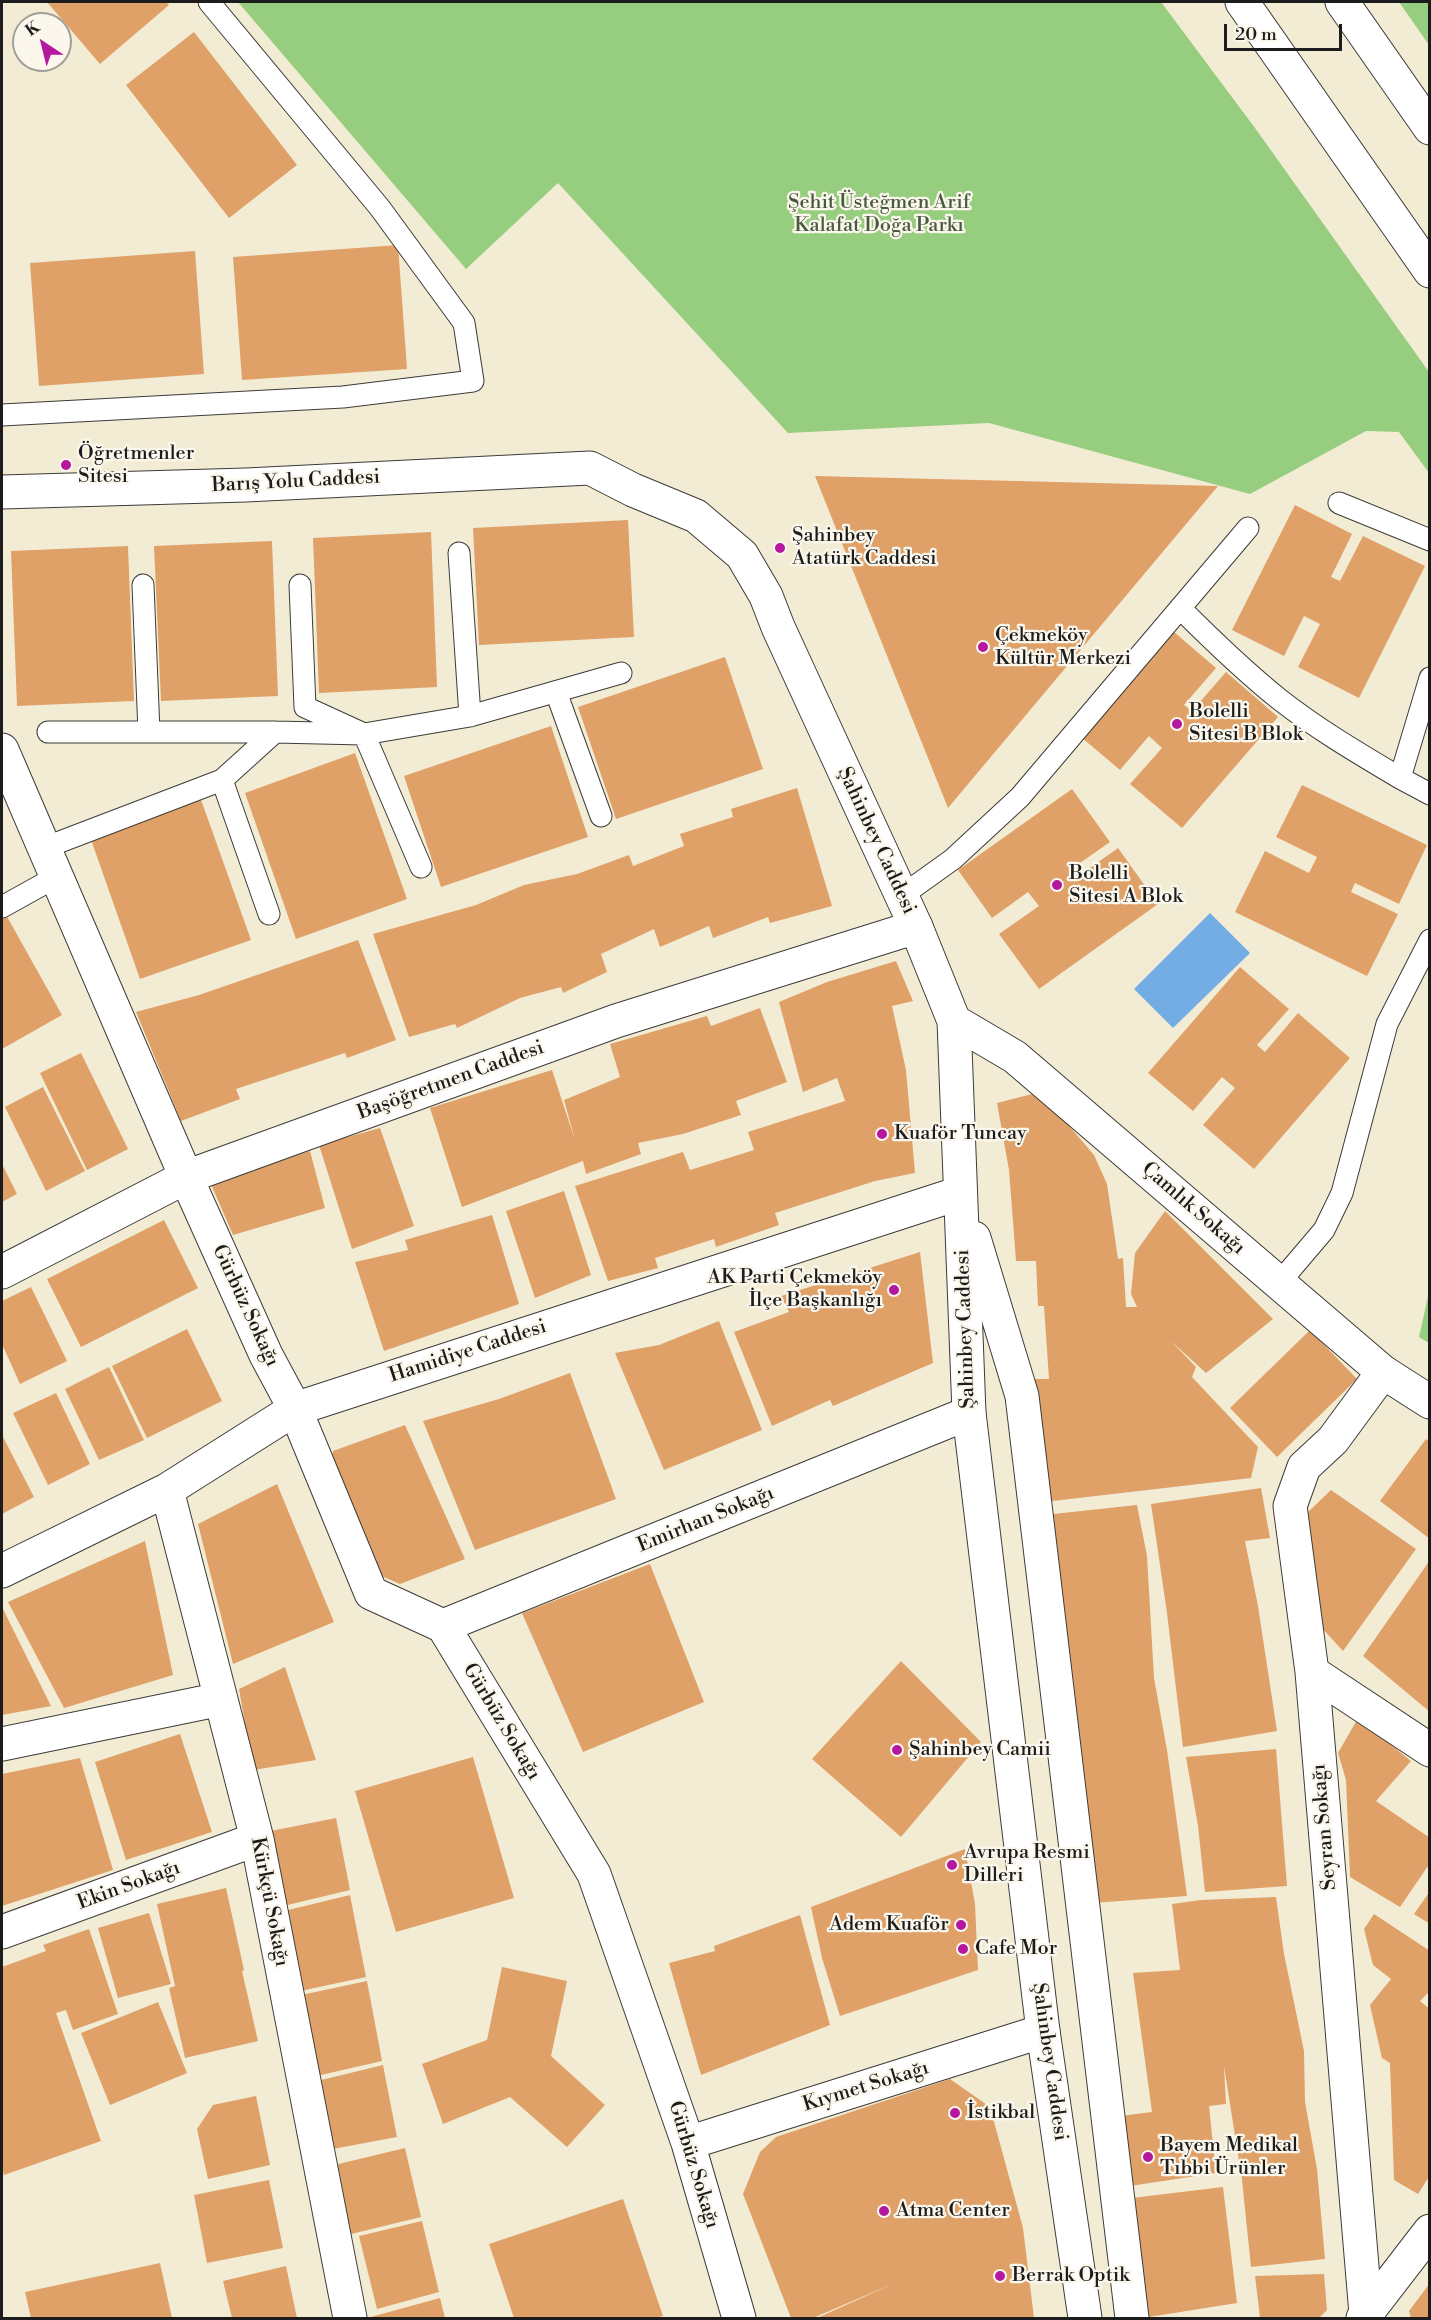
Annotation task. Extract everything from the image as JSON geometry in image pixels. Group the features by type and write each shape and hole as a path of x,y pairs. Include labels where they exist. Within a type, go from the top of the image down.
{"main road":[{"path":"1242,2 1430,271"},
{"path":"1342,2 1430,128"},
{"name":"Barış Yolu Caddesi","path":"2,492 246,485 590,468"},
{"name":"Şahinbey Caddesi","path":"590,468 633,490 696,516 742,555 766,596 900,897 916,927 954,1021 969,1413 1043,2031 1085,2319"},
{"name":"Gürbüz Sokağı","path":"2,750 186,1177 266,1355 295,1409 371,1593 443,1626 594,1874 688,2143 739,2319"},
{"name":"Başöğretmen Caddesi","path":"2,1272 186,1177 616,1021 916,927"},
{"name":"Çamlık Sokağı","path":"954,1021 1015,1057 1383,1372 1430,1402"},
{"path":"960,1193 1022,1396 1132,2319"},
{"name":"Hamidiye Caddesi","path":"2,1571 167,1490 295,1409 960,1193"},
{"name":"Seyran Sokağı","path":"1366,2317 1312,1672 1290,1506 1304,1467 1333,1440 1383,1372"},
{"name":"Emirhan Sokağı","path":"443,1626 969,1413"},
{"name":"Kürkçü Sokağı","path":"167,1490 257,1839 350,2319"},
{"path":"1312,1672 1430,1750"},
{"path":"2,1744 221,1700"},
{"name":"Ekin Sokağı","path":"2,1932 257,1839"},
{"name":"Kıymet Sokağı","path":"688,2143 1043,2031"},
{"path":"1366,2317 1430,2231"}],"lane":[{"path":"2,415 343,397 472,381 464,323 380,208 208,2"},
{"path":"1339,503 1430,540"},
{"path":"900,897 953,859 1020,797 1248,528"},
{"path":"459,553 470,716"},
{"path":"143,585 149,732"},
{"path":"300,585 305,707 364,734 421,867"},
{"path":"1180,608 1228,656 1279,699 1338,741 1430,794"},
{"path":"48,732 364,734 470,716 621,673"},
{"path":"1400,778 1430,678"},
{"path":"556,692 601,816"},
{"path":"2,907 50,862 222,780 275,732"},
{"path":"222,780 269,914"},
{"path":"1280,1283 1324,1230 1342,1193 1387,1024 1430,940"}],"green space":[{"name":"Şehit Üsteğmen Arif Kalafat Doğa Parkı","path":"238,2 1161,2 1255,128 1429,372 1429,473 1399,432 1366,431 1250,494 989,423 788,433 558,183 466,269"},
{"path":"1399,2 1429,2 1429,45"},
{"path":"1429,1292 1429,1343 1419,1337"}],"water":[{"path":"1210,913 1250,953 1173,1028 1134,989"}],"building":[{"path":"47,2 166,2 169,5 100,64 72,31 72,12 56,12"},
{"path":"194,32 297,165 229,218 126,85"},
{"path":"398,245 407,369 242,380 233,257"},
{"path":"195,251 204,374 39,386 30,263"},
{"name":"Çekmeköy Kültür Merkezi","path":"815,476 1218,486 948,808"},
{"path":"1295,505 1352,534 1331,577 1340,581 1363,536 1425,566 1359,698 1298,667 1320,624 1304,616 1284,656 1232,630"},
{"path":"628,520 634,637 479,645 473,528"},
{"path":"431,532 437,687 319,693 313,538"},
{"path":"272,541 278,696 161,701 154,546"},
{"path":"128,546 134,701 17,706 11,551"},
{"name":"Bolelli Sitesi B Blok","path":"1167,626 1216,668 1184,705 1192,711 1226,672 1278,717 1182,828 1130,784 1162,748 1149,736 1120,770 1075,732"},
{"path":"725,657 763,769 616,819 578,707"},
{"path":"551,726 588,837 441,887 404,776"},
{"path":"355,753 407,899 296,939 245,793"},
{"path":"1302,785 1427,845 1399,904 1355,883 1351,892 1398,914 1367,976 1235,912 1265,851 1309,873 1317,857 1276,837"},
{"path":"797,788 832,906 770,923 768,917 713,938 709,926 660,947 654,929 601,954 607,972 563,993 561,987 520,998 457,1028 455,1024 409,1037 373,934 476,905 524,885 577,874 629,855 633,866 684,846 680,834 733,817 731,809"},
{"name":"Bolelli Sitesi A Blok","path":"1072,789 1110,842 1070,870 1076,878 1118,848 1158,904 1039,989 999,934 1039,906 1028,892 992,918 958,870"},
{"path":"199,794 251,940 140,979 89,834"},
{"path":"5,913 62,1015 2,1049 2,915"},
{"path":"358,940 396,1040 347,1058 345,1053 236,1089 240,1099 181,1121 136,1012 199,995"},
{"path":"896,961 913,1001 892,1006 906,1070 915,1173 875,1181 775,1213 779,1225 716,1247 714,1239 655,1258 658,1268 608,1281 575,1186 683,1152 690,1170 754,1150 748,1132 845,1101 837,1078 803,1092 779,1002 827,982"},
{"path":"1240,967 1289,1009 1257,1045 1265,1052 1298,1013 1350,1058 1254,1169 1203,1125 1235,1088 1222,1077 1193,1111 1148,1073"},
{"path":"760,1008 787,1082 736,1101 741,1115 683,1134 638,1143 641,1154 586,1174 583,1161 462,1207 430,1108 552,1070 575,1140 564,1100 620,1077 610,1044 707,1016 711,1026"},
{"path":"81,1053 128,1149 87,1170 40,1073"},
{"path":"43,1087 85,1171 46,1191 5,1107"},
{"path":"1040,1092 1094,1155 1107,1184 1118,1259 1123,1258 1126,1307 1137,1307 1131,1294 1135,1253 1165,1211 1273,1319 1206,1373 1171,1341 1196,1367 1192,1377 1258,1447 1251,1478 1044,1502 1032,1379 1049,1379 1044,1306 1038,1306 1036,1261 1016,1261 1009,1170 997,1103"},
{"path":"380,1128 414,1226 352,1249 319,1145"},
{"path":"310,1151 325,1208 233,1235 210,1182"},
{"path":"2,1164 17,1194 2,1202"},
{"path":"564,1191 591,1275 535,1298 506,1211"},
{"path":"492,1215 519,1304 384,1351 355,1262 408,1250 405,1240"},
{"path":"164,1220 198,1288 81,1347 47,1279"},
{"path":"920,1252 933,1363 833,1406 830,1400 772,1426 734,1332 789,1312 781,1296"},
{"path":"31,1287 67,1361 20,1384 2,1344 2,1301"},
{"path":"719,1321 762,1430 664,1470 615,1353 659,1345"},
{"path":"187,1329 222,1401 147,1438 112,1366"},
{"path":"1310,1330 1357,1379 1277,1457 1230,1408"},
{"path":"109,1367 144,1440 99,1460 65,1389"},
{"path":"570,1373 616,1499 475,1550 423,1421 499,1399"},
{"path":"56,1393 90,1464 48,1485 13,1413"},
{"path":"405,1425 465,1559 400,1584 379,1575 330,1468 333,1451"},
{"path":"2,1435 34,1497 2,1514"},
{"path":"1426,1439 1430,1442 1430,1539 1380,1501"},
{"path":"277,1484 334,1622 233,1664 198,1524"},
{"path":"1261,1488 1270,1538 1245,1541 1258,1606 1277,1731 1183,1747 1151,1504"},
{"path":"1331,1490 1416,1549 1343,1651 1321,1627 1308,1512"},
{"path":"1137,1505 1147,1556 1154,1678 1167,1750 1187,1896 1093,1903 1044,1515"},
{"path":"145,1541 173,1675 64,1708 8,1602"},
{"path":"1430,1560 1430,1712 1363,1656"},
{"path":"650,1564 704,1702 583,1752 522,1613"},
{"path":"2,1607 51,1706 2,1715"},
{"name":"Şahinbey Camii","path":"901,1661 981,1742 901,1837 812,1759"},
{"path":"285,1667 316,1760 253,1770 239,1689"},
{"path":"1358,1718 1411,1761 1376,1801 1430,1838 1430,1863 1400,1907 1350,1877 1346,1780 1338,1753"},
{"path":"180,1734 212,1832 126,1860 95,1762"},
{"path":"1276,1749 1287,1886 1205,1892 1198,1826 1186,1757"},
{"path":"473,1757 514,1898 396,1932 355,1791"},
{"path":"80,1758 113,1870 2,1906 2,1774"},
{"path":"336,1818 350,1890 275,1908 261,1833"},
{"path":"965,1849 975,1904 978,1970 840,2016 822,1958 811,1907"},
{"path":"226,1888 258,2041 185,2058 169,1988 175,1986 157,1904"},
{"path":"1430,1891 1430,1924 1414,1914"},
{"path":"350,1895 366,1977 291,1993 276,1913"},
{"path":"1276,1897 1284,1954 1304,2051 1305,2102 1317,2169 1325,2259 1251,2267 1242,2180 1224,2066 1226,2104 1209,2106 1216,2173 1130,2186 1120,2116 1152,2112 1133,1973 1180,1970 1172,1904 1201,1900"},
{"path":"149,1913 171,1984 118,1998 98,1928"},
{"path":"1374,1914 1430,1951 1430,1991 1420,2001 1430,2009 1430,2175 1418,2194 1394,2180 1390,2063 1382,2058 1370,2005 1391,1979 1373,1965 1364,1929"},
{"path":"800,1915 830,2025 701,2075 669,1963 715,1951 714,1946"},
{"path":"89,1929 118,2014 73,2030 66,2010 56,2013 101,2141 4,2175 2,2167 2,1967 46,1951 43,1945"},
{"path":"502,1967 567,1981 551,2056 605,2105 567,2147 510,2097 443,2124 422,2064 487,2040"},
{"path":"367,1981 382,2061 308,2078 292,1997"},
{"path":"158,2002 187,2073 110,2105 81,2033"},
{"path":"383,2065 397,2137 322,2151 309,2083"},
{"name":"Atma Center","path":"950,2079 990,2107 1023,2228 1034,2318 817,2318 897,2282 813,2318 791,2318 743,2194 760,2152 776,2137"},
{"path":"256,2096 270,2165 208,2179 197,2129 213,2105"},
{"path":"405,2148 421,2217 339,2237 322,2168"},
{"path":"269,2180 283,2248 207,2263 194,2195"},
{"path":"1223,2187 1237,2303 1149,2317 1132,2198"},
{"path":"623,2199 663,2316 654,2318 514,2318 489,2244"},
{"path":"422,2221 439,2292 377,2309 359,2236"},
{"path":"160,2263 172,2318 31,2318 25,2292"},
{"path":"286,2266 297,2318 232,2318 223,2281"},
{"path":"1324,2274 1327,2310 1319,2318 1260,2318 1255,2276"},
{"path":"1430,2283 1430,2318 1411,2318 1409,2311"},
{"path":"440,2298 445,2318 367,2318"}],"place":[{"name":"Öğretmenler Sitesi","path":"66,465"},
{"name":"Şahinbey Atatürk Caddesi","path":"780,548"},
{"name":"Çekmeköy Kültür Merkezi","path":"983,647"},
{"name":"Bolelli Sitesi B Blok","path":"1177,724"},
{"name":"Bolelli Sitesi A Blok","path":"1057,885"},
{"name":"Kuaför Tuncay","path":"882,1134"},
{"name":"AK Parti Çekmeköy İlçe Başkanlığı","path":"894,1290"},
{"name":"Şahinbey Camii","path":"897,1750"},
{"name":"Avrupa Resmi Dilleri","path":"952,1865"},
{"name":"Adem Kuaför","path":"961,1925"},
{"name":"Cafe Mor","path":"963,1949"},
{"name":"İstikbal","path":"955,2113"},
{"name":"Bayem Medikal Tıbbi Ürünler","path":"1148,2157"},
{"name":"Atma Center","path":"884,2211"},
{"name":"Berrak Optik","path":"1000,2276"}]}
